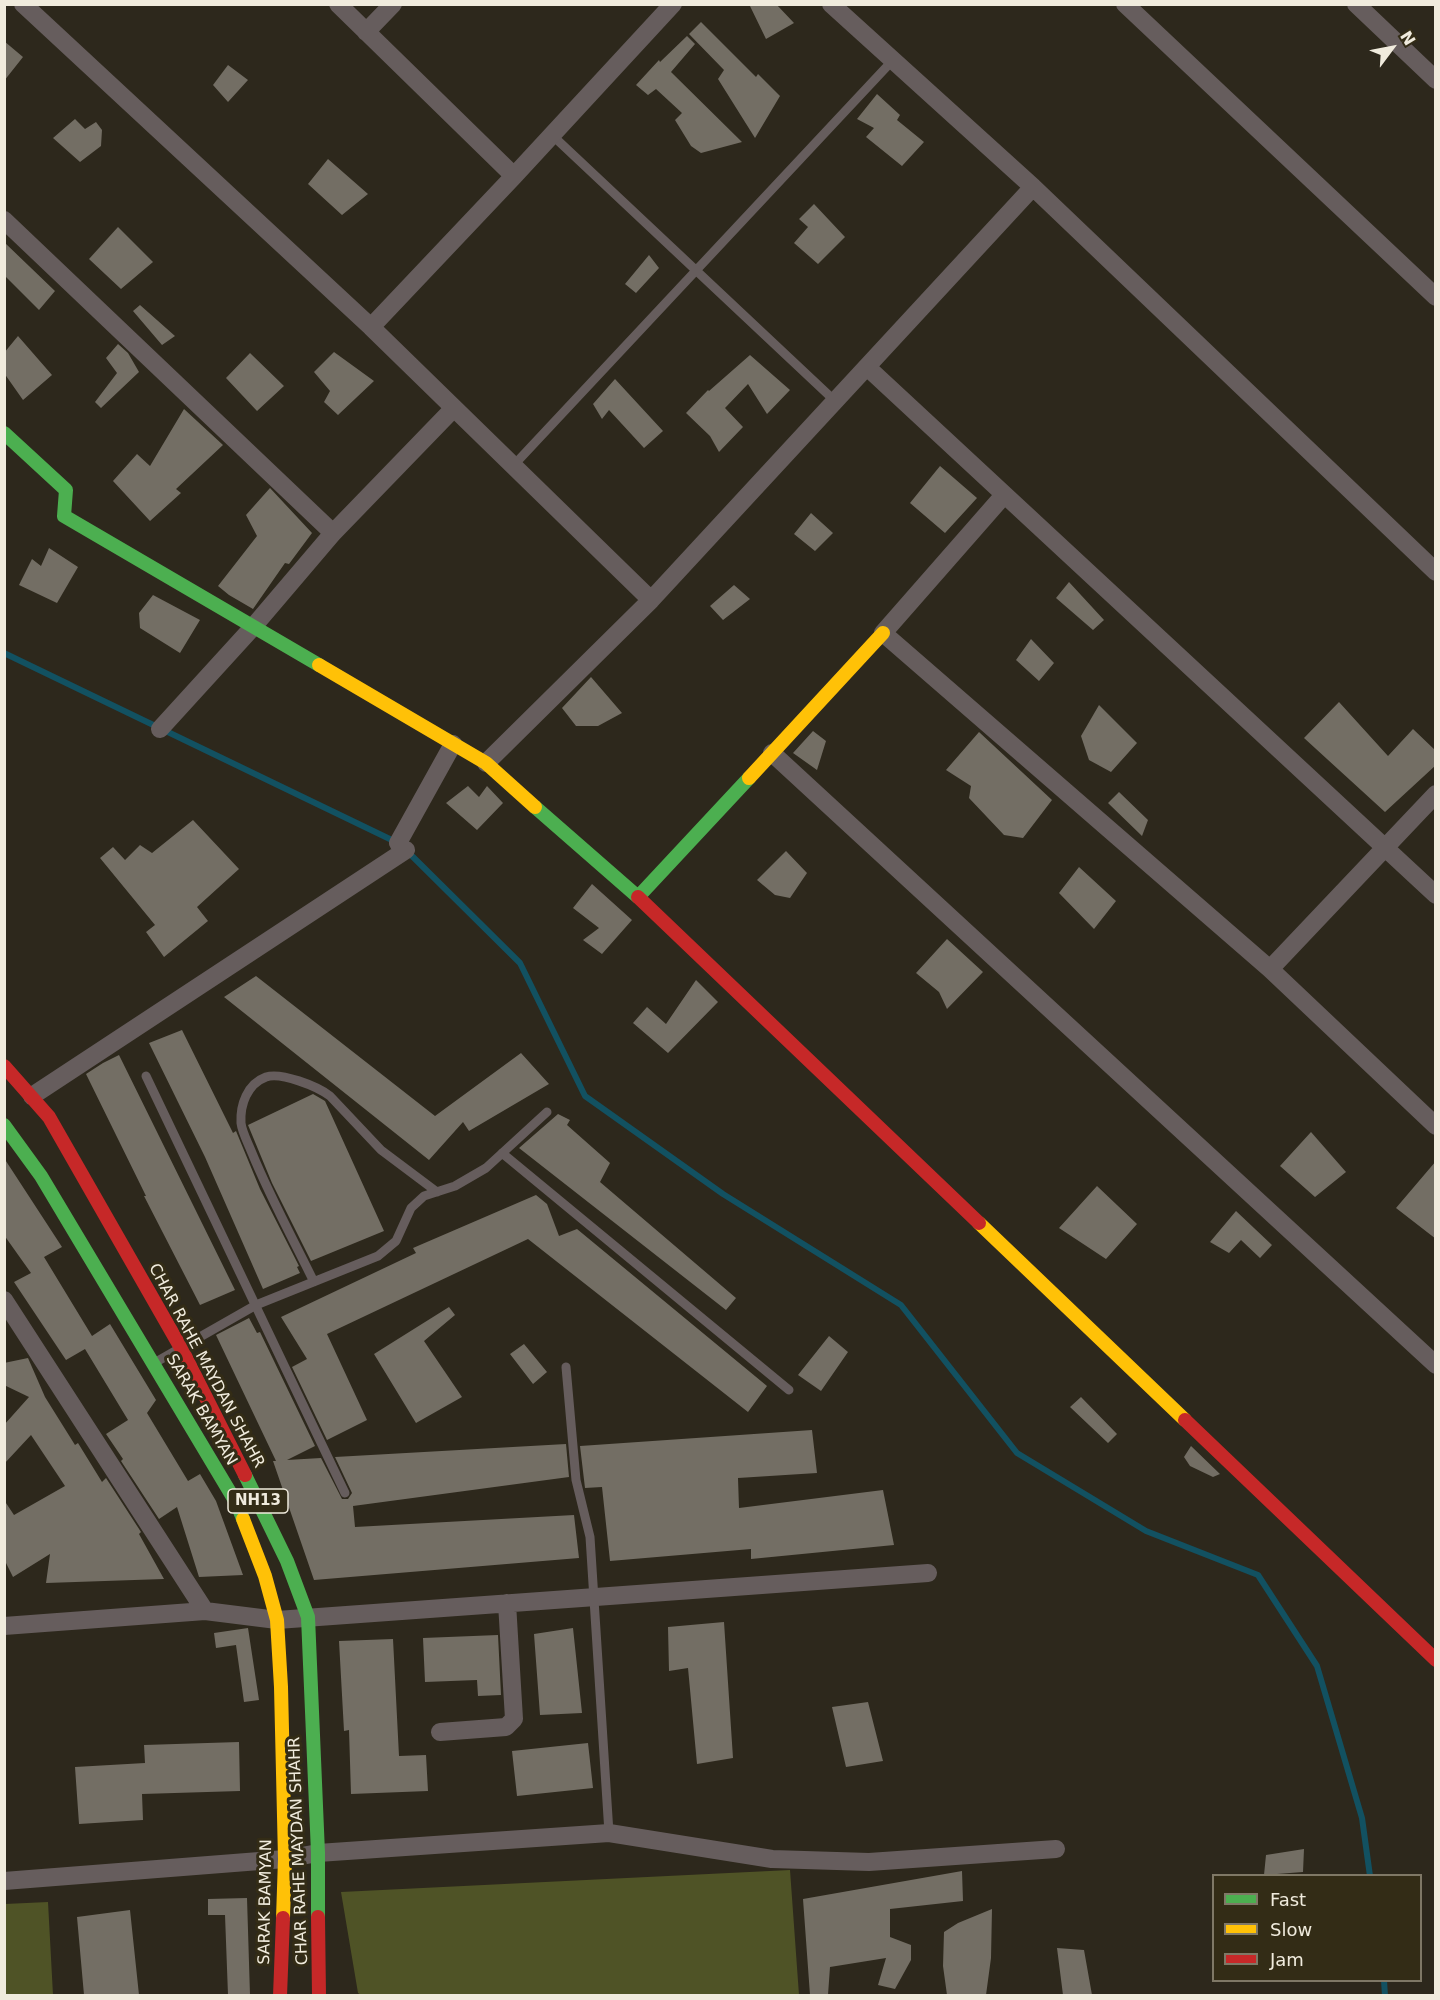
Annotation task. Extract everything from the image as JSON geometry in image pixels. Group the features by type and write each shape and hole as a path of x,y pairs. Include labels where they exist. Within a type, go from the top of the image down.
{"street":[{"path":"24,4 371,327 651,600"},
{"path":"338,4 514,176"},
{"path":"366,32 393,4"},
{"path":"371,327 673,4"},
{"path":"831,4 1033,187 1436,572"},
{"path":"1125,4 1436,297"},
{"path":"1356,4 1436,80"},
{"path":"486,763 651,600 1033,187"},
{"path":"4,220 333,533"},
{"path":"867,367 1436,895"},
{"path":"160,729 253,627 333,533 454,408"},
{"path":"4,433 66,490 64,516 486,763 638,897 1436,1660"},
{"path":"638,897 883,633 1004,495"},
{"path":"883,633 1270,969 1436,1126"},
{"path":"32,1096 402,847 453,744"},
{"path":"772,753 1436,1365"},
{"path":"1270,969 1436,794"},
{"name":"CHAR RAHE MAYDAN SHAHR","path":"4,1066 49,1117 181,1348 287,1562 308,1617 318,1853 319,1995"},
{"name":"SARAK BAMYAN","path":"4,1125 41,1176 237,1504 265,1576 277,1620 281,1687 285,1859 280,1995"},
{"path":"4,1300 205,1611"},
{"path":"4,1626 205,1611 277,1620 928,1573"},
{"path":"440,1732 506,1727 514,1719 507,1603"},
{"path":"4,1881 285,1859 318,1853 609,1833 772,1859 869,1862 1056,1850"}],"lane":[{"path":"513,466 893,60"},
{"path":"552,135 835,401"},
{"path":"314,1282 259,1171 241,1125 244,1099 250,1088 259,1080 277,1075 321,1090 330,1096 381,1150 437,1192"},
{"path":"146,1076 345,1493"},
{"path":"154,1363 256,1305 378,1256 396,1241 411,1208 424,1196 455,1186 486,1168 547,1112"},
{"path":"502,1153 789,1390"},
{"path":"566,1367 576,1480 590,1536 609,1833"}],"green space":[{"path":"790,1870 799,1995 361,1995 358,1993 341,1892"},
{"path":"48,1902 53,1995 5,1995 5,1904"}],"building":[{"path":"749,4 776,4 794,23 766,39"},
{"path":"701,22 756,77 758,74 780,96 755,138 718,79 724,70 689,34"},
{"path":"687,36 695,44 671,72 742,142 701,153 691,146 675,120 682,113 656,89 648,95 636,85 659,60 660,62"},
{"path":"4,41 23,57 4,81"},
{"path":"228,65 248,80 228,102 213,85"},
{"path":"877,94 900,115 897,120 924,142 902,166 866,137 874,128 857,119"},
{"path":"75,119 85,129 96,122 102,130 101,146 80,162 53,138"},
{"path":"328,159 368,194 342,215 308,184"},
{"path":"814,204 845,237 818,264 794,243 808,227 799,219"},
{"path":"118,227 153,262 121,289 89,259"},
{"path":"4,242 55,291 39,310 4,275"},
{"path":"649,255 659,268 636,293 625,284"},
{"path":"140,305 175,336 162,345 133,311"},
{"path":"18,336 52,375 23,400 4,373 4,353"},
{"path":"118,344 128,353 139,372 101,408 95,402 117,373 106,358"},
{"path":"334,352 374,381 338,415 324,402 330,391 314,372"},
{"path":"250,353 284,386 257,411 226,378"},
{"path":"750,355 790,390 767,414 748,384 725,408 743,427 719,452 710,436 686,413 708,390"},
{"path":"615,379 663,431 644,448 609,410 602,419 593,404"},
{"path":"184,409 223,445 176,489 181,493 150,521 113,481 137,454 150,466"},
{"path":"940,466 977,498 945,533 910,503"},
{"path":"270,488 312,533 289,564 285,563 253,609 218,586 257,536 246,515"},
{"path":"811,513 833,533 815,551 794,534"},
{"path":"49,548 78,567 57,603 19,585 32,559 41,566"},
{"path":"1069,582 1104,620 1093,630 1056,598"},
{"path":"734,585 750,599 723,620 710,606"},
{"path":"153,595 200,620 180,653 140,628 139,613"},
{"path":"1031,639 1054,663 1039,681 1016,660"},
{"path":"591,677 622,713 598,726 576,726 562,708"},
{"path":"1339,702 1388,756 1413,729 1436,751 1436,765 1385,812 1304,738"},
{"path":"1099,705 1137,743 1111,772 1089,760 1081,736"},
{"path":"813,731 826,741 817,770 793,753"},
{"path":"979,732 1052,800 1023,838 1004,835 969,798 971,786 946,770"},
{"path":"468,786 479,797 487,786 503,803 477,830 446,803"},
{"path":"1119,792 1148,820 1142,836 1108,803"},
{"path":"193,820 239,869 197,907 208,921 164,957 146,932 155,925 100,858 113,847 125,860 140,845 152,853"},
{"path":"786,851 807,873 790,898 775,895 757,880"},
{"path":"1079,867 1116,901 1094,929 1059,893"},
{"path":"592,884 632,920 602,954 583,940 599,928 573,908"},
{"path":"947,939 983,972 947,1009 939,992 916,973"},
{"path":"256,976 435,1116 521,1053 549,1084 469,1131 463,1122 429,1160 224,997"},
{"path":"696,980 718,1002 668,1053 633,1023 647,1007 666,1024"},
{"path":"182,1030 233,1133 236,1131 260,1189 299,1266 297,1267 300,1273 263,1289 205,1157 149,1043"},
{"path":"119,1055 235,1290 200,1305 144,1196 146,1196 86,1074"},
{"path":"313,1094 325,1101 384,1231 311,1261 272,1183 248,1125"},
{"path":"558,1114 570,1120 567,1125 610,1163 600,1182 736,1298 726,1310 519,1148"},
{"path":"1311,1132 1346,1172 1315,1197 1280,1166"},
{"path":"4,1158 62,1247 44,1257 92,1336 110,1324 156,1400 147,1413 188,1481 200,1474 216,1501 243,1575 199,1577 177,1507 159,1519 106,1434 128,1420 85,1349 66,1360 14,1282 31,1273 4,1235"},
{"path":"1436,1161 1436,1239 1396,1208"},
{"path":"1097,1186 1137,1224 1106,1259 1059,1228"},
{"path":"536,1195 547,1204 559,1236 577,1229 767,1386 748,1412 528,1239 327,1334 367,1420 327,1440 292,1367 307,1359 281,1317 416,1253 413,1248"},
{"path":"1236,1211 1272,1245 1260,1258 1241,1240 1229,1253 1210,1242"},
{"path":"449,1307 455,1315 424,1341 462,1397 416,1423 374,1354"},
{"path":"249,1318 257,1333 260,1332 315,1446 287,1460 321,1458 342,1499 348,1499 352,1493 335,1457 566,1444 569,1477 353,1506 355,1527 574,1515 579,1558 314,1580 273,1461 276,1461 216,1335"},
{"path":"829,1336 848,1352 821,1391 798,1375"},
{"path":"524,1344 547,1372 533,1384 510,1354"},
{"path":"28,1358 45,1397 75,1445 78,1443 102,1482 106,1478 141,1532 139,1534 164,1579 46,1583 50,1554 13,1577 4,1559 4,1500 14,1515 65,1486 31,1435 4,1464 4,1425 29,1397 4,1385 4,1363"},
{"path":"1081,1397 1117,1434 1108,1443 1070,1407"},
{"path":"812,1430 817,1473 738,1478 739,1508 883,1490 894,1545 751,1559 751,1549 610,1561 602,1487 585,1488 580,1446"},
{"path":"1191,1446 1220,1474 1213,1477 1190,1466 1184,1457"},
{"path":"724,1622 733,1758 697,1764 688,1668 669,1671 668,1627"},
{"path":"248,1628 259,1700 244,1702 236,1645 216,1648 214,1633"},
{"path":"573,1628 582,1713 540,1715 534,1634"},
{"path":"498,1635 501,1695 478,1696 477,1680 425,1682 423,1638"},
{"path":"393,1639 399,1756 426,1755 428,1791 351,1794 349,1730 344,1731 339,1641"},
{"path":"868,1702 883,1761 846,1767 832,1707"},
{"path":"239,1742 240,1791 142,1794 143,1820 79,1824 75,1767 145,1763 144,1745"},
{"path":"588,1743 593,1788 517,1796 512,1751"},
{"path":"1304,1849 1303,1872 1264,1874 1266,1855"},
{"path":"962,1871 963,1901 890,1909 890,1937 911,1945 911,1960 895,1989 878,1985 886,1958 830,1967 828,1995 810,1995 803,1899"},
{"path":"247,1898 250,1995 228,1995 225,1915 208,1915 208,1899"},
{"path":"992,1909 991,1958 986,1995 947,1995 943,1966 944,1932 958,1923"},
{"path":"130,1910 139,1995 84,1995 77,1917"},
{"path":"1057,1948 1084,1950 1092,1995 1063,1995"}],"waterway":[{"path":"4,653 396,842"},
{"path":"408,852 520,963 585,1096 723,1194 901,1305 1017,1453 1146,1531 1258,1575 1317,1666 1362,1818 1370,1874"},
{"path":"1384,1982 1385,1996"}],"traffic: fast":[{"path":"4,433 66,490 64,516 319,665"},
{"path":"535,807 638,897 749,778"},
{"path":"4,1125 41,1176 237,1504 243,1519"},
{"path":"245,1475 287,1561 308,1617 318,1853 318,1917"}],"traffic: slow":[{"path":"749,778 883,633"},
{"path":"319,665 486,763 535,807"},
{"path":"979,1223 1185,1420"},
{"path":"243,1519 265,1576 277,1620 285,1859 283,1918"}],"traffic: jam":[{"path":"638,897 979,1223"},
{"path":"4,1066 49,1117 181,1348 245,1475"},
{"path":"1185,1420 1436,1660"},
{"path":"318,1917 319,1996"},
{"path":"280,1996 283,1918"}]}
